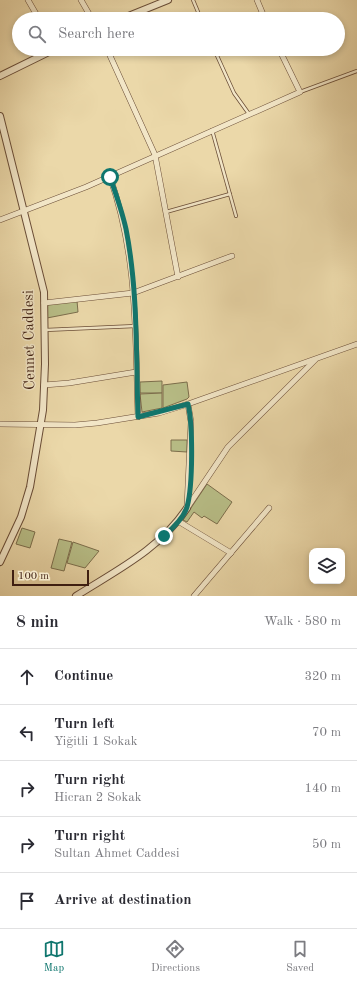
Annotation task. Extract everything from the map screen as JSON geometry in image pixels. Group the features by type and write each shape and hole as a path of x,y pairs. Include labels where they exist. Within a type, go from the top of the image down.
{"street":[{"path":"28,0 35,12"},
{"path":"82,0 88,12"},
{"path":"138,12 168,0"},
{"path":"257,0 262,12"},
{"path":"0,76 41,56"},
{"path":"110,56 156,155 178,277"},
{"path":"0,220 24,212 110,177 156,155 300,92 282,56"},
{"name":"Cennet Caddesi","path":"0,116 40,277 44,303 45,330 44,385 41,425 28,494 21,517 0,559"},
{"path":"110,177 125,228 133,294 136,326 138,417"},
{"path":"44,303 133,294 232,256"},
{"path":"0,424 41,425 97,423 138,417 188,404 357,344"},
{"path":"76,596 147,551 170,531 228,447 317,358"},
{"path":"44,385 69,383 136,372"},
{"path":"187,508 191,435 188,404"},
{"path":"194,596 270,508"},
{"path":"178,521 231,552"}],"lane":[{"path":"193,0 198,12"},
{"path":"217,56 234,93 249,114"},
{"path":"300,92 357,71"},
{"path":"212,130 236,216"},
{"path":"166,212 230,194"},
{"path":"45,330 136,326"}],"green space":[{"path":"77,301 78,312 47,318 47,304"},
{"path":"162,381 162,393 140,393 140,382"},
{"path":"187,382 189,397 163,408 163,385"},
{"path":"162,393 162,408 142,412 140,394"},
{"path":"171,440 187,440 187,452 171,451"},
{"path":"207,484 232,502 217,524 204,516 202,518 194,512 187,522 183,520"},
{"path":"22,528 35,532 30,548 16,544"},
{"path":"59,539 72,542 64,571 51,568"},
{"path":"73,542 99,551 85,568 67,563"}],"route":[{"path":"110,177 122,214 130,253 136,326 138,417 159,413 188,404 191,415 187,508 180,519 164,536"}]}
